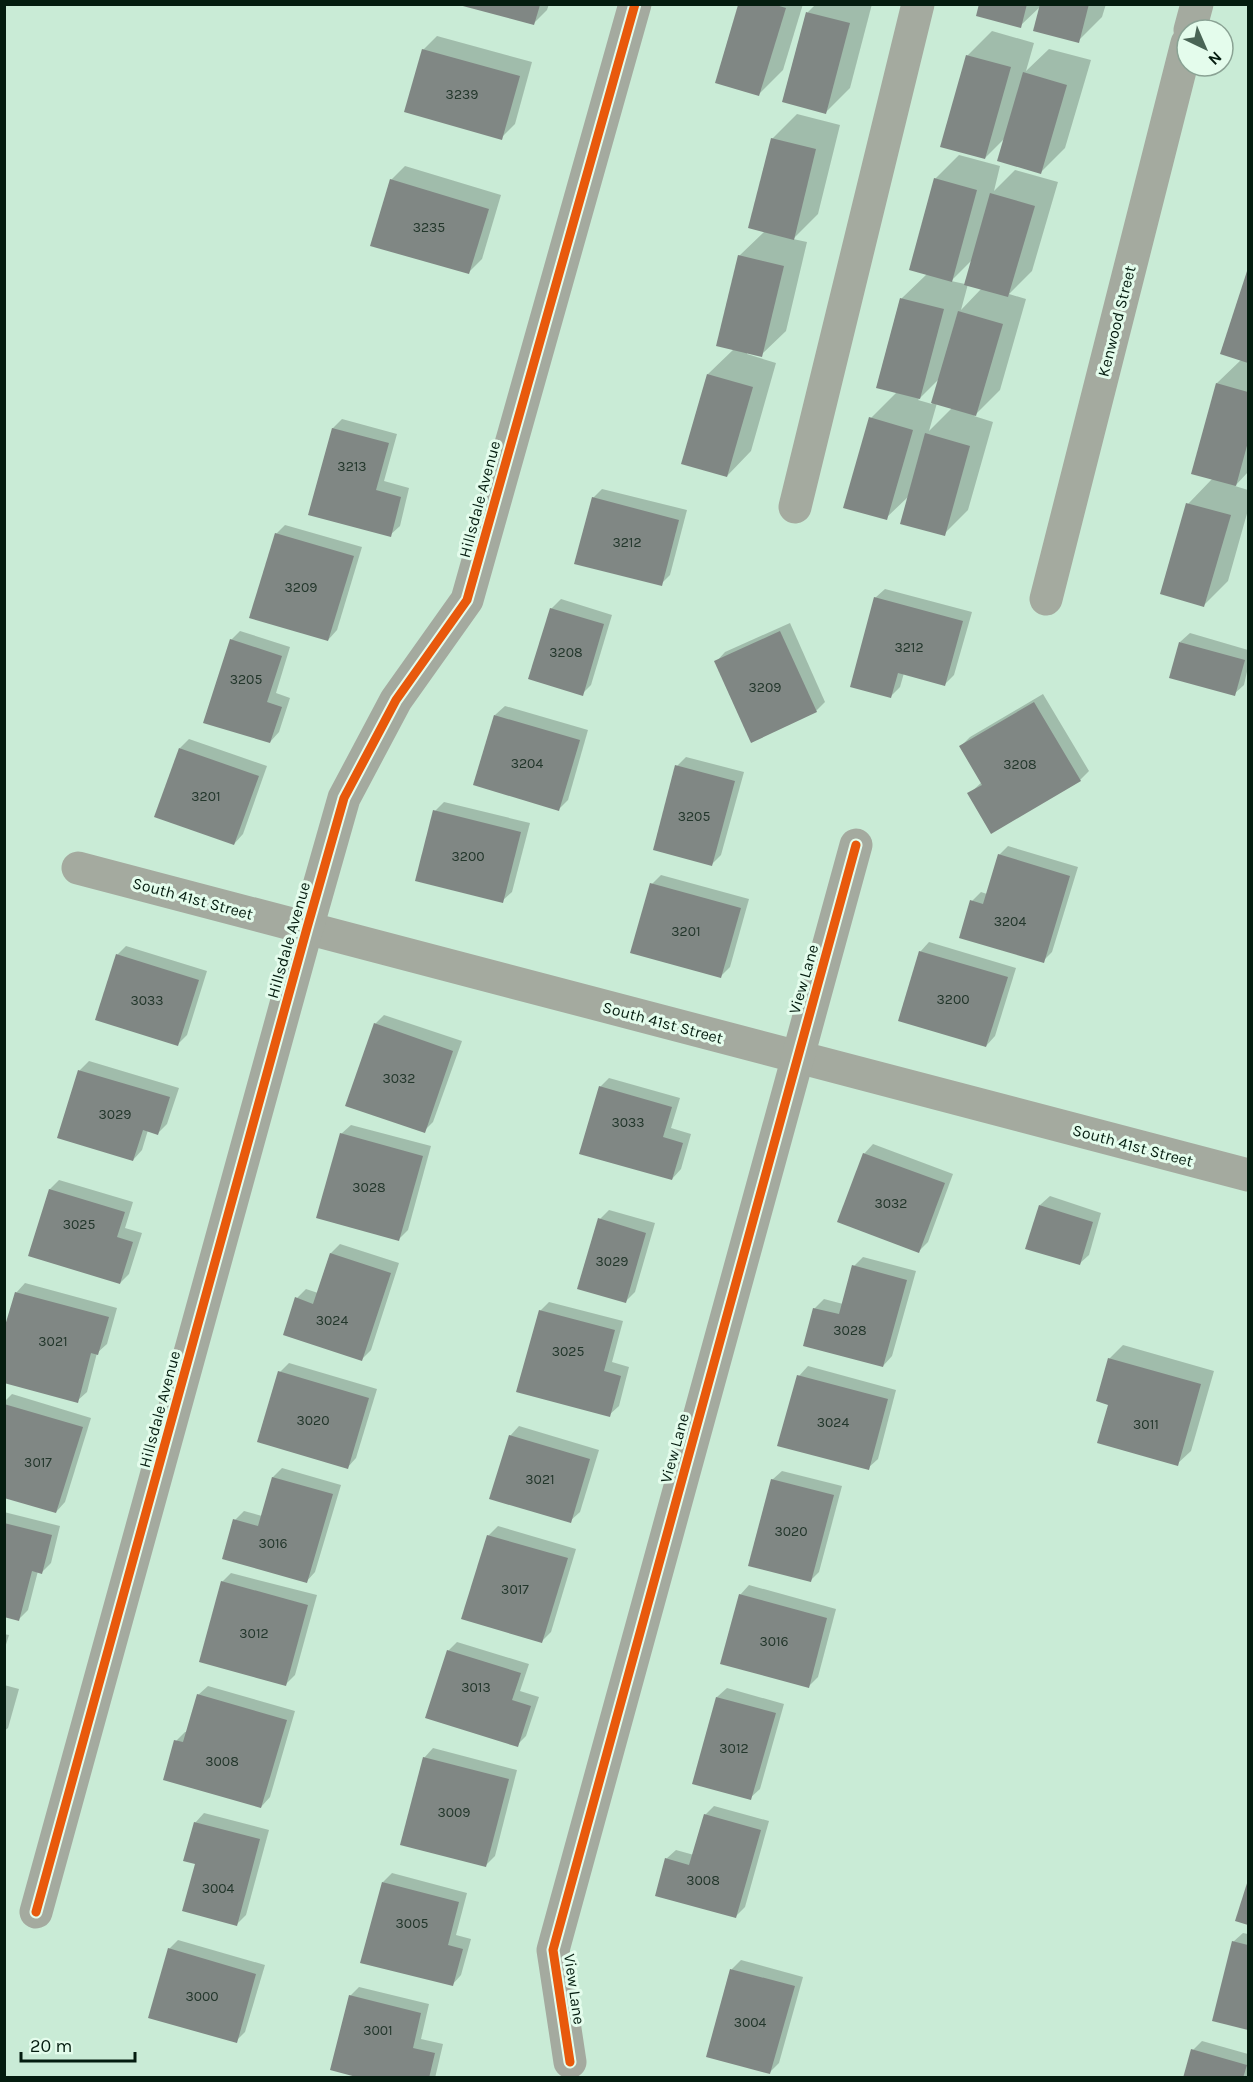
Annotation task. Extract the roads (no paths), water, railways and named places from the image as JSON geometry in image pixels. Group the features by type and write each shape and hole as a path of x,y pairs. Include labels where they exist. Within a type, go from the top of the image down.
{"street":[{"name":"Hillsdale Avenue","path":"36,1912 307,928 345,798 396,700 467,600 635,4"},
{"path":"795,507 918,4"},
{"name":"Kenwood Street","path":"1046,599 1178,78"},
{"name":"View Lane","path":"570,2062 553,1950 856,845"},
{"name":"South 41st Street","path":"78,868 1248,1175"}]}
